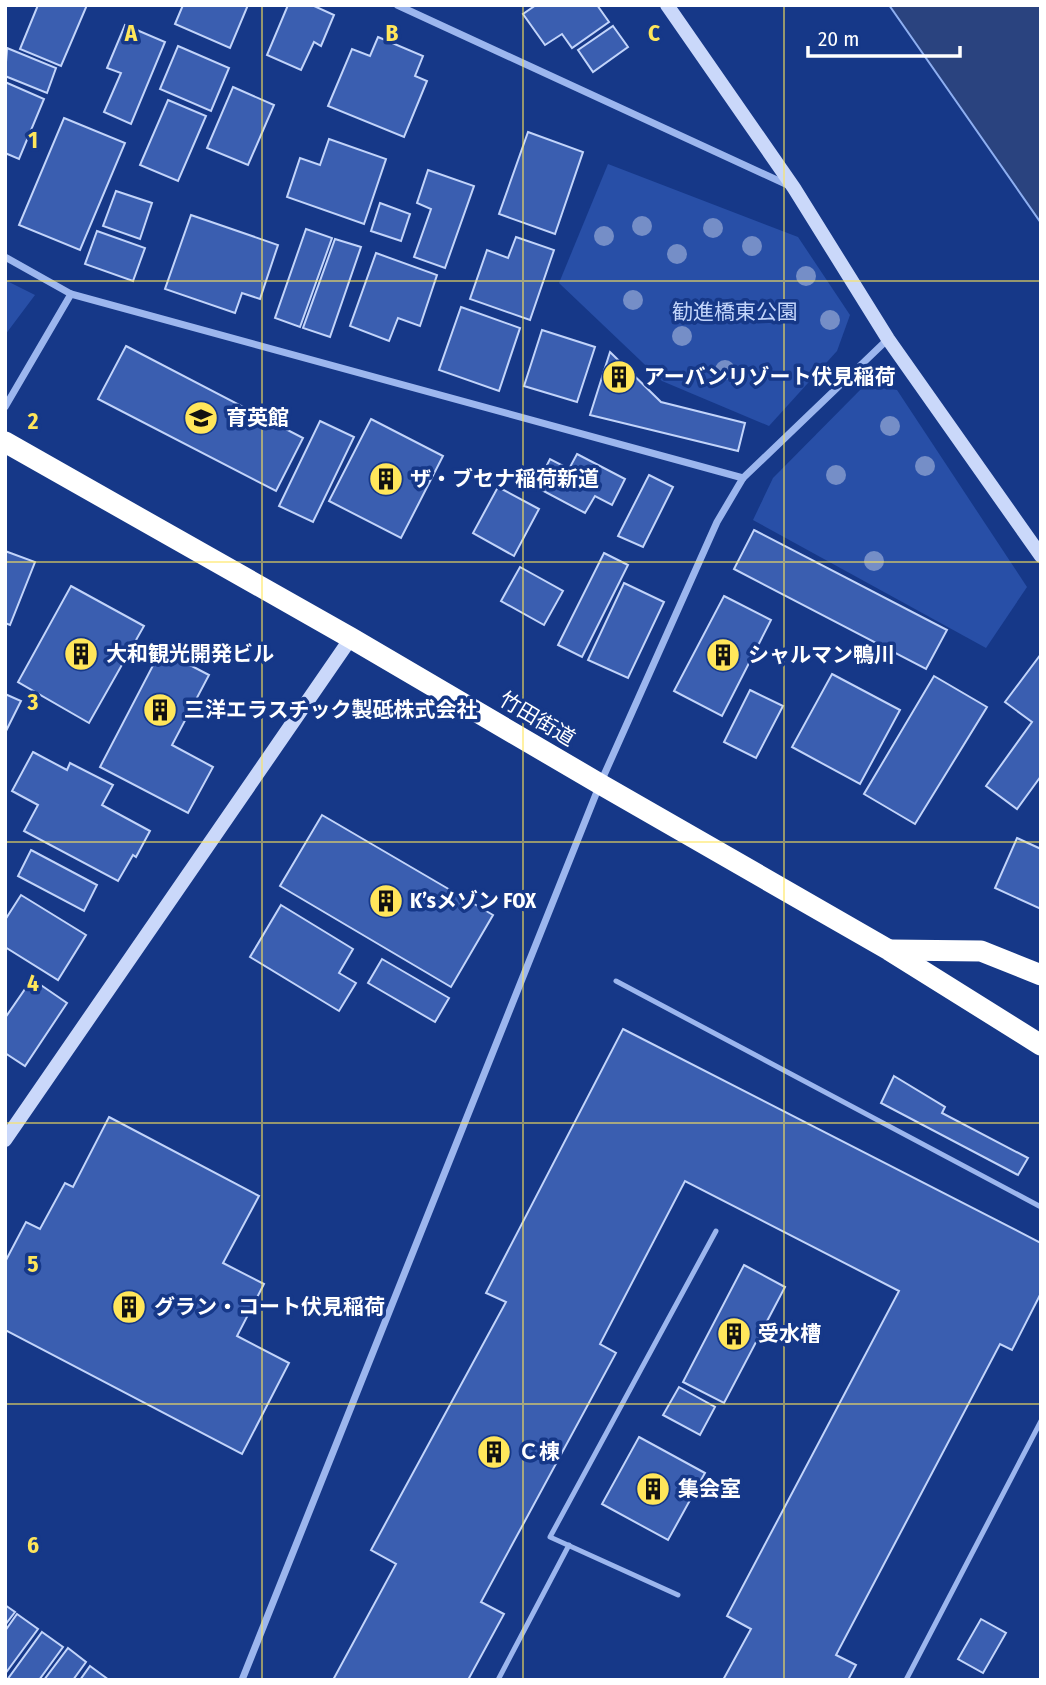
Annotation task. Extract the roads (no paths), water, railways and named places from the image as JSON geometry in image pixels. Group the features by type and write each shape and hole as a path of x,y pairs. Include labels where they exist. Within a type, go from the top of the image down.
{"highway":[{"name":"竹田街道","path":"5,442 351,638 600,785 889,950 1041,1045"},
{"path":"889,950 981,951 1041,975"}],"street":[{"path":"397,5 794,188"},
{"path":"413,5 420,15"},
{"path":"667,5 794,188 888,339 1041,556"},
{"path":"5,257 71,293 743,478"},
{"path":"5,407 71,293"},
{"path":"242,1680 600,785 717,522 743,478 888,339"},
{"path":"5,1140 351,638"}],"lane":[{"path":"616,981 1041,1207"},
{"path":"678,1595 550,1536 716,1231"},
{"path":"906,1680 1041,1421"},
{"path":"498,1680 569,1545"}],"place":[{"name":"アーバンリゾート伏見稲荷","path":"619,377"},
{"name":"育英館","path":"201,418"},
{"name":"ザ・ブセナ稲荷新道","path":"386,479"},
{"name":"大和観光開発ビル","path":"81,654"},
{"name":"シャルマン鴨川","path":"723,655"},
{"name":"三洋エラスチック製砥株式会社","path":"160,710"},
{"name":"K’sメゾン FOX","path":"386,901"},
{"name":"グラン・コート伏見稲荷","path":"129,1307"},
{"name":"受水槽","path":"734,1334"},
{"name":"Ｃ棟","path":"494,1452"},
{"name":"集会室","path":"653,1489"}],"park label":[{"name":"勧進橋東公園","path":"735,312"}]}
